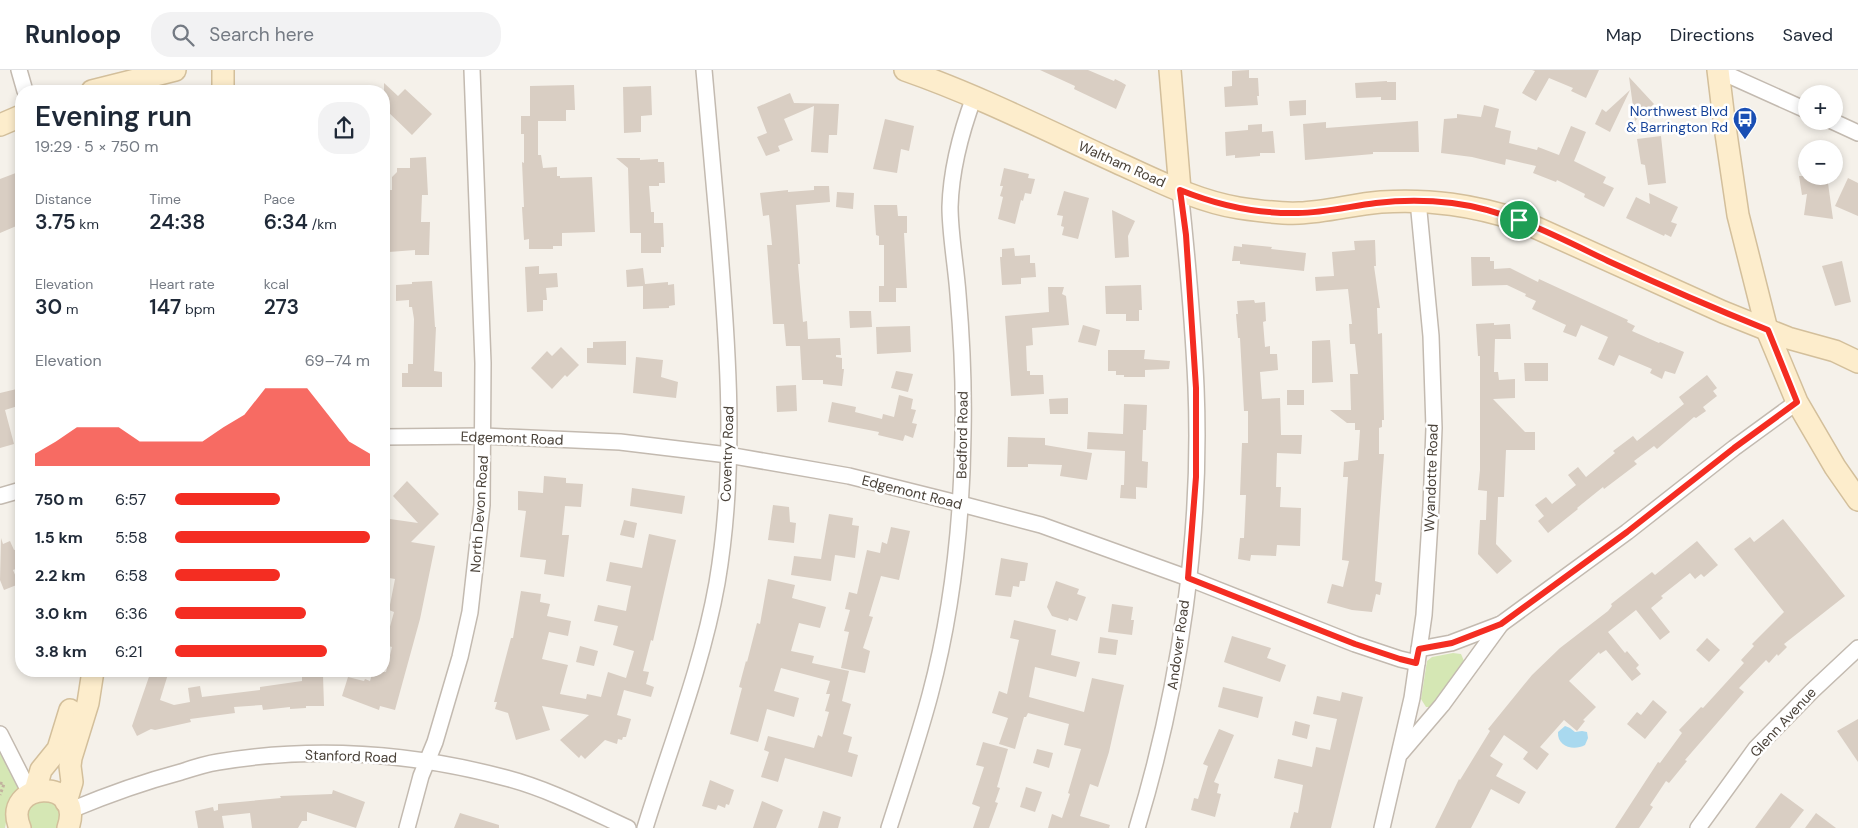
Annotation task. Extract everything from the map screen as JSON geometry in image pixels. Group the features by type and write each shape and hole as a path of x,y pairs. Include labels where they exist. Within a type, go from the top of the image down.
{"street":[{"path":"19,70 23,85"},
{"path":"116,85 175,70"},
{"path":"223,70 224,85"},
{"name":"North Devon Road","path":"407,828 420,776 428,761 460,657 470,612 482,505 484,436 483,363 472,70"},
{"name":"Coventry Road","path":"645,828 706,635 718,573 726,502 729,390 724,291 704,70"},
{"name":"Waltham Road","path":"905,70 947,85 1180,190 1212,202 1239,208 1299,213 1379,202 1418,201 1453,204 1519,220 1677,292 1788,338 1835,352 1858,362"},
{"name":"Andover Road","path":"1137,828 1167,717 1177,662 1188,578 1196,477 1196,388 1186,235 1180,190 1170,70"},
{"path":"1718,70 1798,106"},
{"path":"1718,70 1738,215 1768,330 1797,402 1835,467 1858,500"},
{"name":"Bedford Road","path":"889,828 930,694 949,607 961,504 962,377 958,294 950,208 956,156 966,118 974,97"},
{"path":"0,125 15,119"},
{"path":"1843,126 1858,133"},
{"name":"Wyandotte Road","path":"1382,828 1412,698 1424,615 1431,506 1434,428 1430,336 1418,201"},
{"path":"1418,656 1501,624 1627,532 1734,448 1797,402"},
{"name":"Edgemont Road","path":"390,438 484,436 620,442 728,455 849,476 1041,525 1188,578 1355,644 1400,659 1418,656"},
{"path":"0,496 15,492"},
{"name":"Wyandotte Road","path":"1400,754 1442,705 1501,624"},
{"name":"Glenn Avenue","path":"1698,828 1756,748 1858,648"},
{"path":"33,792 41,770 58,749 73,700 85,677"},
{"path":"68,813 72,782 71,758 88,703 92,677"},
{"path":"0,734 33,792"},
{"name":"Stanford Road","path":"68,813 139,783 217,762 308,753 356,754 428,761 508,778 564,799 628,828"},
{"path":"18,827 18,807 22,800 33,792 53,791 61,796 68,813"}],"path":[{"path":"0,783 4,784 0,795"}],"green space":[{"path":"1453,653 1461,654 1464,661 1463,664 1435,703 1426,707 1421,699 1427,661 1432,657"},
{"path":"0,745 18,783 17,791 9,806 5,828 0,828"},
{"path":"38,800 54,803 58,809 60,816 56,828 31,828 27,820 28,812"}],"water":[{"path":"1565,726 1575,732 1587,732 1588,738 1585,745 1576,748 1563,744 1558,737 1558,732"}],"building":[{"path":"1040,70 1088,70 1114,81 1115,79 1126,85 1116,109 1074,89 1075,86"},
{"path":"1249,70 1249,78 1258,78 1258,105 1225,107 1224,87 1232,86 1232,71"},
{"path":"1532,70 1599,70 1586,98 1571,91 1573,88 1549,78 1536,101 1522,93 1535,71"},
{"path":"1629,77 1654,104 1635,121"},
{"path":"1396,82 1396,100 1381,100 1381,97 1356,98 1355,83"},
{"path":"574,85 575,110 566,110 566,121 538,121 538,155 541,155 543,168 557,167 557,176 560,176 560,178 592,177 595,232 562,233 562,246 553,246 553,249 529,249 529,239 524,240 522,207 524,207 522,162 524,163 524,134 521,134 521,116 530,116 530,86"},
{"path":"651,86 652,115 641,116 641,132 624,133 623,87"},
{"path":"390,89 398,96 405,89 432,114 412,135 390,114"},
{"path":"1630,90 1610,132 1595,124 1602,109 1606,112"},
{"path":"790,93 794,103 839,104 837,135 829,135 828,153 811,152 814,106 784,119 793,140 778,146 780,151 766,156 757,137 767,133 757,107"},
{"path":"1306,100 1306,115 1290,116 1289,101"},
{"path":"1484,105 1499,109 1495,127 1511,131 1509,143 1537,150 1538,147 1559,155 1571,126 1586,132 1574,161 1606,177 1603,183 1614,188 1604,207 1584,197 1585,194 1557,180 1556,182 1533,173 1536,166 1506,159 1505,165 1472,157 1441,153 1444,119 1457,118 1457,114 1481,117"},
{"path":"885,119 914,126 909,151 901,149 897,173 873,169"},
{"path":"1418,121 1419,152 1373,152 1373,154 1305,160 1303,124 1326,122 1326,128"},
{"path":"1262,124 1262,132 1273,131 1275,153 1260,153 1260,156 1235,158 1235,155 1226,156 1225,132 1248,130 1248,125"},
{"path":"1661,136 1666,183 1648,185 1645,165 1641,164 1637,139"},
{"path":"426,157 428,195 422,195 421,222 430,222 429,255 415,255 415,250 390,252 390,190 392,190 392,177 397,172 397,168 410,168 410,158"},
{"path":"616,158 658,159 658,162 664,162 665,183 659,183 659,186 649,186 654,223 663,223 664,247 661,247 661,253 641,253 641,233 630,233 628,168"},
{"path":"1004,168 1029,174 1028,178 1035,179 1031,194 1025,193 1023,201 1021,200 1015,224 998,219 1003,197 1000,196 1003,186 1000,186"},
{"path":"15,173 15,227 0,233 0,179"},
{"path":"1848,178 1858,183 1858,216 1835,206"},
{"path":"1800,185 1828,185 1833,219 1804,215 1807,194 1802,195"},
{"path":"814,186 829,186 830,202 796,205 800,264 798,264 803,322 807,321 808,339 840,338 841,355 836,355 836,357 842,358 842,369 844,369 842,386 823,384 823,380 802,380 800,346 786,346 784,324 773,324 767,245 772,245 769,215 763,216 760,193 814,190"},
{"path":"1064,191 1089,198 1078,239 1062,235 1064,227 1061,226 1063,216 1057,215"},
{"path":"837,192 854,193 853,209 836,207"},
{"path":"1649,193 1678,207 1671,222 1677,224 1671,237 1665,234 1664,236 1626,218 1636,197 1650,204"},
{"path":"874,205 897,205 898,216 907,216 907,233 904,233 907,288 896,288 896,302 879,302 879,286 884,286 884,245 879,245 879,236 876,235"},
{"path":"1112,210 1135,221 1128,236 1129,257 1115,258"},
{"path":"1375,240 1376,266 1374,266 1380,308 1377,308 1378,334 1382,333 1384,420 1382,420 1382,427 1379,428 1379,454 1384,454 1375,581 1382,583 1380,595 1376,594 1372,612 1352,610 1327,603 1332,584 1343,587 1349,561 1342,560 1348,477 1343,477 1344,462 1358,460 1360,430 1355,430 1355,423 1347,423 1330,410 1351,410 1350,374 1358,374 1355,344 1350,344 1349,324 1352,324 1348,289 1316,291 1315,277 1334,276 1332,252 1355,250 1354,241"},
{"path":"1242,244 1306,253 1304,271 1240,264 1240,261 1232,261 1234,246 1242,247"},
{"path":"1014,248 1015,256 1030,255 1030,263 1035,263 1036,277 1021,278 1021,284 1002,285 1000,257 1002,257 1002,249"},
{"path":"1471,257 1490,257 1490,261 1494,261 1494,269 1510,268 1538,282 1539,279 1628,320 1627,322 1635,326 1632,331 1684,352 1675,374 1665,371 1662,379 1650,373 1652,369 1619,355 1614,366 1598,359 1608,337 1581,325 1576,337 1563,332 1566,325 1532,309 1536,301 1507,285 1472,286"},
{"path":"1842,261 1851,302 1835,306 1822,266"},
{"path":"539,266 539,274 557,273 558,287 546,288 547,300 543,300 543,311 527,312 525,267"},
{"path":"643,268 645,284 668,282 668,285 674,284 675,305 669,306 669,308 643,309 643,286 627,287 626,270"},
{"path":"432,281 436,327 434,371 442,372 442,387 402,387 402,373 408,373 408,364 413,364 414,319 412,307 409,307 409,300 396,301 396,285"},
{"path":"1141,285 1142,310 1139,310 1139,321 1126,321 1126,314 1106,314 1105,286"},
{"path":"1048,287 1064,287 1062,294 1066,296 1069,325 1032,328 1033,345 1026,346 1027,371 1030,371 1030,375 1043,375 1044,394 1011,396 1005,316 1049,312"},
{"path":"1254,300 1255,303 1265,302 1266,321 1263,322 1265,347 1270,346 1270,354 1277,354 1278,370 1260,372 1262,399 1280,398 1281,435 1302,435 1301,454 1277,453 1276,487 1281,487 1280,507 1301,508 1300,546 1277,545 1276,556 1251,555 1250,561 1238,559 1240,538 1244,538 1246,495 1240,495 1242,443 1248,443 1248,411 1244,411 1240,338 1238,338 1236,314 1238,314 1237,301"},
{"path":"849,311 871,311 872,327 850,328"},
{"path":"1494,323 1494,325 1510,324 1511,339 1495,339 1494,372 1498,372 1499,380 1515,379 1515,398 1493,399 1525,432 1535,432 1535,450 1506,450 1504,497 1498,497 1496,544 1512,561 1497,574 1478,554 1480,520 1486,520 1487,491 1478,490 1480,470 1480,356 1478,356 1476,324"},
{"path":"1083,325 1100,330 1096,346 1078,342"},
{"path":"910,326 911,352 877,354 876,327"},
{"path":"1330,340 1333,382 1312,383 1312,341"},
{"path":"626,341 626,365 587,363 587,348 593,348 593,342"},
{"path":"561,347 579,365 567,377 565,375 552,389 531,368 547,351 552,356"},
{"path":"1108,350 1145,350 1144,359 1170,361 1169,369 1145,370 1145,377 1116,375 1116,371 1108,371"},
{"path":"636,357 663,360 661,377 678,382 676,398 633,393"},
{"path":"1524,363 1548,363 1548,381 1525,381"},
{"path":"896,371 913,374 908,392 891,388"},
{"path":"1707,375 1717,388 1713,391 1717,396 1703,407 1706,411 1696,418 1694,417 1657,449 1654,446 1634,461 1637,464 1604,489 1603,487 1548,533 1538,521 1544,516 1535,505 1546,497 1552,504 1576,485 1568,475 1578,467 1586,477 1615,453 1613,451 1633,436 1637,441 1684,404 1679,397"},
{"path":"796,385 797,411 777,412 776,386"},
{"path":"15,389 15,407 5,410 14,444 0,448 0,393"},
{"path":"1287,390 1304,390 1304,405 1287,405"},
{"path":"899,395 913,399 911,409 916,410 912,423 917,424 913,438 905,435 903,441 878,435 879,432 828,422 832,402 856,407 855,412 882,419 883,414 894,417"},
{"path":"1068,398 1068,414 1050,414 1049,399"},
{"path":"1124,404 1147,405 1146,430 1143,430 1142,461 1148,462 1147,488 1136,487 1136,499 1120,498 1121,485 1124,485 1125,451 1087,449 1088,432 1123,434"},
{"path":"1008,437 1045,438 1045,445 1092,453 1087,480 1060,476 1062,465 1028,464 1028,467 1007,467"},
{"path":"544,476 566,478 566,483 583,484 581,507 565,506 562,535 569,535 564,577 544,574 546,560 520,557 526,511 518,510 518,491 543,493"},
{"path":"407,481 439,514 411,542 435,546 420,619 395,710 380,706 379,710 342,696 348,677 370,681 371,677 390,677 392,647 390,646 390,627 394,612 390,610 390,605 395,579 390,578 390,519 418,523 393,496"},
{"path":"632,488 685,496 682,514 630,506"},
{"path":"773,505 789,507 790,522 796,523 794,543 768,540"},
{"path":"829,514 853,518 852,525 859,526 855,558 835,555 831,581 791,575 794,556 821,559"},
{"path":"1783,519 1845,596 1784,644 1787,647 1778,656 1777,654 1769,663 1766,660 1739,688 1744,692 1685,760 1687,761 1669,783 1666,781 1650,805 1653,807 1639,828 1615,828 1658,762 1660,763 1682,733 1679,730 1701,707 1703,708 1744,663 1741,660 1754,646 1752,644 1784,612 1734,549 1750,537 1754,542"},
{"path":"624,520 637,523 634,538 620,535"},
{"path":"891,527 910,531 899,580 881,576 869,616 873,617 863,648 870,651 865,673 841,668 849,632 844,631 850,610 845,609 849,592 857,594 867,550 880,553 882,542 887,544"},
{"path":"649,534 676,540 653,641 651,640 643,671 649,672 646,684 654,687 651,697 624,690 617,715 631,719 626,737 623,737 622,740 618,739 617,744 605,740 585,759 581,755 579,758 560,740 589,715 542,706 550,730 516,740 508,713 495,709 497,702 494,702 511,638 513,638 521,591 541,594 540,602 550,604 547,616 571,621 568,636 549,632 542,659 568,665 560,694 586,699 587,694 601,697 608,672 626,678 634,651 613,645 618,626 594,621 598,605 626,611 631,586 606,581 610,562 642,568"},
{"path":"1,538 3,544 10,541 15,550 15,569 13,570 15,586 4,590 0,580"},
{"path":"1697,541 1718,565 1704,577 1701,574 1695,579 1690,573 1661,596 1663,598 1651,608 1670,632 1660,640 1636,610 1608,632 1625,653 1627,651 1639,665 1636,668 1641,674 1632,681 1606,650 1600,654 1599,652 1569,681 1596,707 1583,720 1585,721 1577,731 1564,720 1540,747 1549,754 1537,770 1523,759 1528,752 1504,735 1490,756 1503,764 1496,776 1526,792 1519,804 1491,789 1471,828 1435,828 1459,779 1490,731 1488,729 1532,675 1560,648 1608,611 1612,606 1611,604 1652,572 1655,575"},
{"path":"1001,558 1028,563 1025,581 1020,581 1019,587 1013,586 1011,597 995,595"},
{"path":"768,579 795,585 792,598 826,607 820,628 799,623 791,651 814,656 812,663 849,671 842,701 851,704 843,734 852,737 848,752 858,755 852,777 785,758 778,782 761,777 769,752 764,750 768,736 814,748 818,735 822,737 829,712 825,711 830,694 826,694 830,681 781,668 774,691 799,698 794,717 767,709 758,742 730,734 742,688 739,687 746,661 757,623 760,624"},
{"path":"1056,581 1079,589 1077,594 1086,597 1077,621 1069,618 1068,621 1052,616 1047,607"},
{"path":"1112,604 1133,607 1131,620 1134,620 1132,635 1108,632"},
{"path":"1014,620 1056,630 1051,655 1080,662 1076,677 1035,667 1029,697 1084,712 1092,678 1124,685 1109,752 1098,787 1090,784 1080,816 1110,825 1109,828 1048,828 1052,814 1062,818 1081,749 1064,745 1069,724 1028,713 1024,717 1015,749 999,744 1008,718 992,713 999,691 1007,694 1019,640 1010,638"},
{"path":"1232,636 1271,648 1267,658 1286,665 1280,682 1224,662"},
{"path":"1100,637 1118,640 1116,655 1098,653"},
{"path":"1707,638 1720,650 1709,662 1696,650"},
{"path":"580,646 598,651 594,666 576,662"},
{"path":"149,677 167,677 160,700 174,705 190,702 188,688 200,686 202,697 260,690 260,687 302,681 302,677 323,677 324,706 263,710 262,705 234,707 235,713 190,719 191,722 155,730 151,729 137,736 132,726"},
{"path":"1223,687 1263,697 1258,718 1218,707"},
{"path":"1342,692 1363,697 1331,828 1290,828 1294,812 1298,813 1303,785 1274,778 1278,759 1312,767 1316,747 1330,750 1337,719 1313,714 1317,696 1340,701"},
{"path":"1653,700 1667,712 1645,739 1627,724 1637,712 1641,715"},
{"path":"1858,719 1858,762 1837,731"},
{"path":"1295,721 1310,725 1307,739 1292,735"},
{"path":"1219,729 1234,735 1214,782 1219,784 1217,793 1221,794 1215,817 1191,810 1194,798 1198,799 1208,766 1203,764"},
{"path":"983,742 1008,749 997,787 1000,788 995,802 998,803 989,828 973,828 980,807 972,804 984,767 976,765"},
{"path":"1037,749 1053,753 1049,768 1033,763"},
{"path":"710,780 734,790 729,805 726,804 725,808 718,805 716,810 702,806"},
{"path":"1026,787 1042,792 1035,812 1020,807"},
{"path":"333,790 365,802 356,828 307,812 307,821 302,821 298,828 252,828 250,813 222,816 224,828 198,828 195,811 213,807 214,811 218,810 218,804 281,798 280,796 332,794"},
{"path":"1781,793 1804,810 1790,828 1755,828"},
{"path":"762,801 783,810 776,828 753,828"},
{"path":"823,811 841,817 838,828 818,828"},
{"path":"460,813 499,825 499,828 454,828"},
{"path":"1816,813 1836,828 1805,828"}],"place":[{"name":"Northwest Blvd & Barrington Rd","path":"1745,140"}],"route":[{"path":"1180,190 1207,201 1267,212 1299,213 1379,202 1418,201 1453,204 1519,220 1677,292 1768,330 1797,402 1734,448 1627,532 1501,624 1452,643 1419,649 1416,663 1355,644 1188,578 1196,477 1196,388 1186,235 1180,190"}]}
